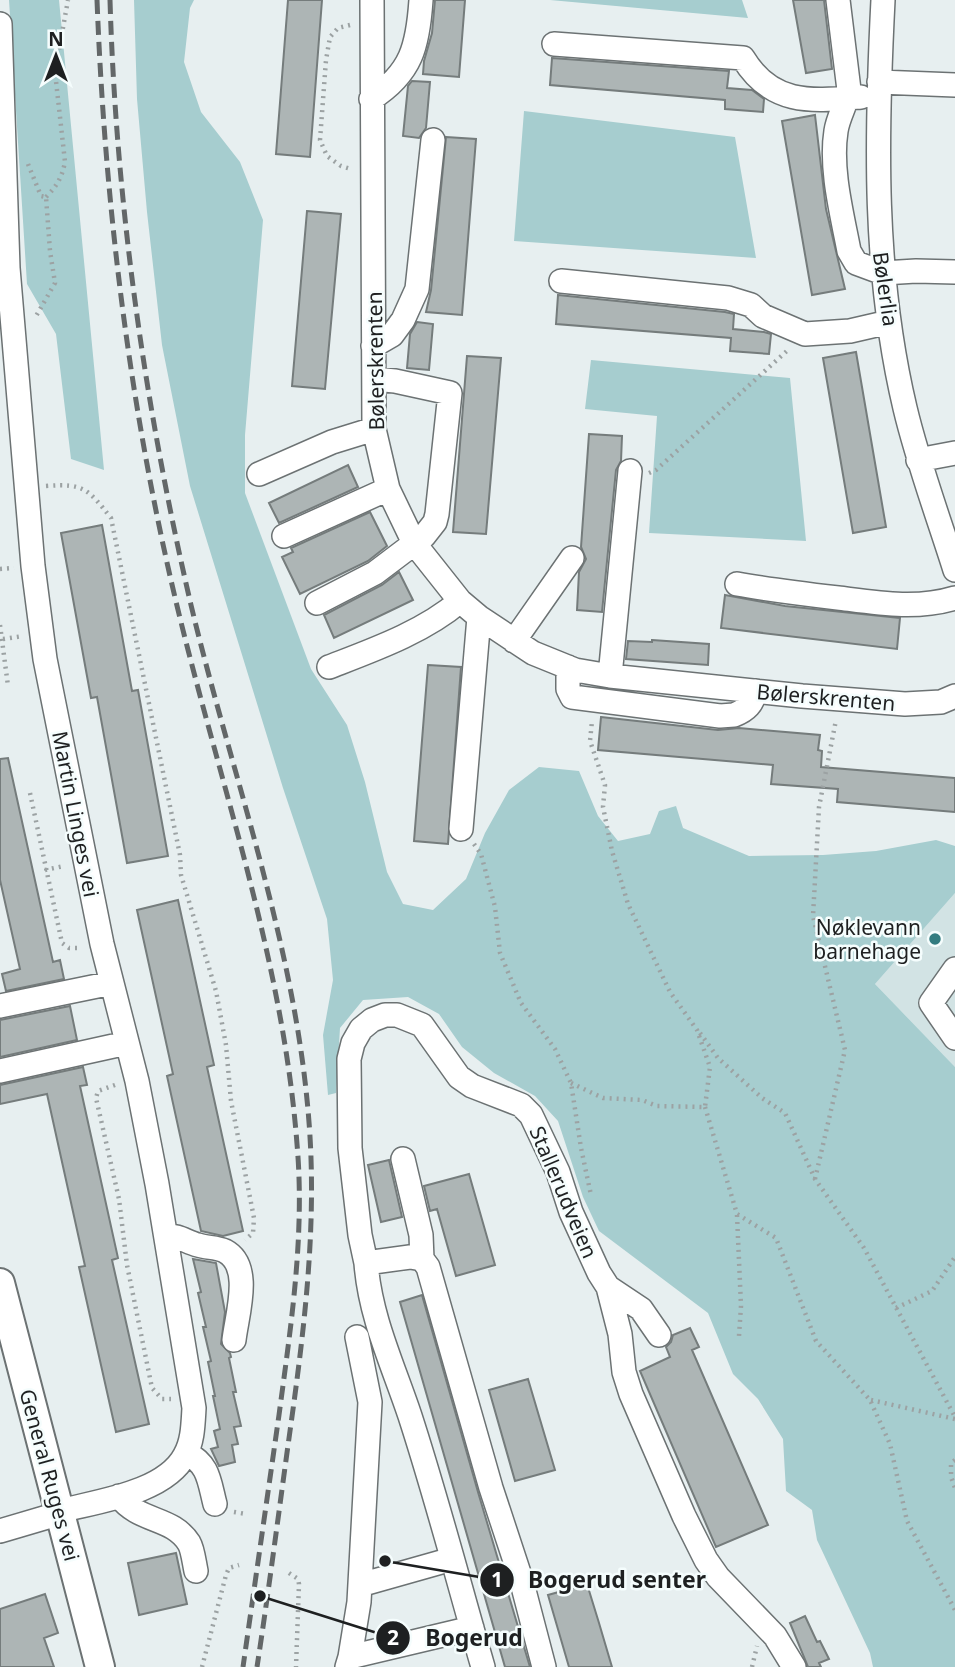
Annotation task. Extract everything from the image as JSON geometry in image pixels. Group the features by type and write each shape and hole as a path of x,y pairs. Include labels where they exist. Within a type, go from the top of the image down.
{"main road":[{"name":"General Ruges vei","path":"0,1283 4,1311 100,1667"}],"street":[{"name":"Bølerskrenten","path":"372,0 374,429 388,489 414,543 460,601 478,617 533,653 568,667 610,676 905,704 941,702 955,696"},
{"path":"371,99 388,89 410,59 416,45 421,0"},
{"path":"838,0 848,70 847,98 840,115 834,148 849,251 856,263 883,273 955,272"},
{"name":"Bølerlia","path":"883,0 878,89 877,194 889,322 904,405 918,460 955,570"},
{"name":"Martin Linges vei","path":"0,24 8,268 33,566 45,659 102,944 137,1081 166,1236 192,1399 192,1433 186,1453"},
{"path":"554,44 743,58 751,71 777,92 809,101 847,98 878,89 955,85"},
{"path":"373,346 392,335 403,320 417,289 433,140"},
{"path":"561,281 728,298 751,305 763,316 805,334 850,331 889,322"},
{"path":"317,603 375,573 428,531 438,514 450,393 374,379"},
{"path":"259,474 332,442 374,429"},
{"path":"918,460 955,453"},
{"path":"610,676 630,478"},
{"path":"284,536 388,489"},
{"path":"514,641 572,558"},
{"path":"737,583 774,591 899,605 923,604 955,597"},
{"path":"329,667 426,624 460,601"},
{"path":"461,828 478,617"},
{"path":"568,667 568,689 572,697 615,704 734,715 744,711 752,702 756,691"},
{"path":"955,969 931,1003 955,1038"},
{"path":"0,1006 112,983"},
{"name":"Stallerudveien","path":"484,1667 410,1415 374,1314 360,1235 350,1148 349,1059 353,1043 361,1029 384,1015 397,1015 422,1025 459,1077 472,1086 521,1105 531,1115 558,1172 571,1212 598,1273 608,1287 620,1334 624,1372 631,1394 690,1527 706,1560 718,1577 775,1636 794,1667"},
{"path":"0,1071 127,1043"},
{"path":"403,1159 421,1235 422,1259 434,1281 491,1488 522,1579 544,1667"},
{"path":"166,1236 175,1235 196,1245 222,1250 233,1256 240,1270 241,1290 234,1340"},
{"path":"366,1263 410,1257 422,1259"},
{"path":"608,1287 641,1310 659,1335"},
{"path":"357,1337 370,1402 359,1602 349,1662 472,1628"},
{"path":"0,1531 119,1496 158,1481 177,1467 186,1453 196,1458 205,1468 215,1504"},
{"path":"119,1496 128,1507 142,1516 169,1524 183,1537 189,1543 196,1571"},
{"path":"360,1585 452,1559"}],"path":[{"path":"35,319 55,283 46,197 62,176 65,162 55,72 68,0"},
{"path":"372,25 360,23 338,28 330,37 320,140 327,156 341,166 372,172"},
{"path":"630,478 656,470 805,334"},
{"path":"26,487 70,484 86,489 111,518 175,829 185,894 216,991 226,1045 231,1101 254,1218 253,1233 242,1242 222,1250"},
{"path":"0,625 8,686"},
{"path":"815,1179 845,1050 813,916 819,807 834,735 838,699"},
{"path":"615,704 593,717 590,741 605,785 603,807 611,851 628,904 670,992 718,1058 762,1098 785,1113 815,1179 864,1248 955,1418"},
{"path":"30,793 62,943 69,948 102,944"},
{"path":"461,828 481,854 495,907 500,953 521,1003 555,1049 571,1083 593,1204 583,1237"},
{"path":"697,1030 710,1067 705,1107 737,1214 741,1306 739,1336"},
{"path":"137,1081 103,1088 98,1091 96,1098 121,1209 127,1265 152,1388 162,1399 192,1399"},
{"path":"571,1083 603,1098 642,1100 657,1106 705,1107"},
{"path":"737,1214 776,1238 816,1340 870,1400 890,1444 906,1521 955,1610"},
{"path":"896,1308 932,1291 955,1257"},
{"path":"870,1400 955,1418"},
{"path":"955,1460 951,1463 951,1477 955,1488"},
{"path":"202,1667 226,1575 229,1568 239,1565"},
{"path":"289,1573 298,1579 299,1584 296,1667"}],"shaded area":[{"path":"9,0 59,0 104,470 71,459 56,334 27,284"},
{"path":"134,0 194,0 190,8 184,62 201,112 240,162 263,220 245,435 245,493 311,669 347,725 365,782 387,872 403,904 433,910 466,879 485,833 509,790 539,767 579,771 598,816 618,841 650,834 659,811 676,806 683,828 749,856 876,851 936,840 955,846 955,893 875,984 955,1067 955,1667 873,1667 870,1653 817,1540 812,1510 786,1491 783,1439 758,1399 733,1374 708,1313 599,1231 583,1197 558,1121 535,1096 494,1073 462,1047 439,1014 408,997 363,1000 340,1028 336,1093 328,1095 323,1035 333,980 327,919 283,788 190,486 162,345 137,99"},
{"path":"550,0 742,0 748,18"},
{"path":"524,111 735,137 756,258 514,241"},
{"path":"591,360 790,378 806,541 649,533 657,416 585,409"},
{"name":"Nøklevann barnehage","path":"955,893 955,1067 875,984"}],"building":[{"path":"288,0 322,0 310,157 276,154"},
{"path":"435,0 465,0 459,77 423,74 432,33"},
{"path":"793,0 824,0 832,69 806,73"},
{"path":"552,58 729,71 727,88 752,90 764,99 763,112 725,109 725,100 550,85"},
{"path":"412,81 430,82 426,128 419,138 403,136 408,86"},
{"path":"815,115 826,209 845,289 812,295 782,121"},
{"path":"446,137 476,139 462,315 426,312 431,290"},
{"path":"307,211 341,214 325,389 292,386"},
{"path":"558,295 734,314 733,329 771,334 769,354 730,351 731,338 556,324"},
{"path":"417,322 433,324 429,370 407,368 410,334"},
{"path":"856,352 886,527 853,533 823,358"},
{"path":"467,356 501,358 486,534 453,532"},
{"path":"589,434 622,436 621,461 616,470 602,612 577,610 579,572 586,559 581,547"},
{"path":"348,465 358,487 279,523 269,503"},
{"path":"370,512 387,546 368,561 300,594 282,557 293,552 291,548"},
{"path":"102,525 132,691 138,690 168,856 127,863 97,697 91,698 61,533"},
{"path":"399,572 413,600 334,638 324,615 382,585"},
{"path":"725,595 785,606 900,618 897,649 721,628"},
{"path":"628,641 709,644 708,665 626,659"},
{"path":"428,665 461,667 448,844 414,841"},
{"path":"601,717 718,730 739,728 820,735 818,750 822,751 821,767 955,778 955,812 837,802 838,789 771,784 773,765 598,750"},
{"path":"8,758 53,962 60,960 64,979 6,991 2,974 20,969 0,880 0,759"},
{"path":"178,900 214,1065 207,1067 243,1231 223,1236 201,1231 167,1076 173,1074 137,910"},
{"path":"70,1006 77,1040 0,1057 0,1020"},
{"path":"83,1067 87,1085 80,1086 118,1258 112,1260 149,1424 116,1432 79,1267 85,1266 47,1094 0,1104 0,1085"},
{"path":"389,1160 402,1217 381,1222 368,1165"},
{"path":"469,1174 495,1265 456,1276 437,1209 430,1211 424,1186"},
{"path":"193,1259 216,1263 225,1312 221,1344 231,1357 229,1358 236,1392 233,1392 241,1426 234,1427 238,1444 232,1445 235,1462 219,1466 211,1449 218,1447 214,1431 220,1429 208,1362 211,1361 203,1327 206,1327 198,1293 201,1292"},
{"path":"422,1295 530,1667 505,1667 400,1302"},
{"path":"690,1328 699,1347 692,1350 768,1525 716,1547 640,1371 670,1357 666,1347 673,1335"},
{"path":"528,1379 555,1470 515,1481 489,1390"},
{"path":"176,1553 187,1604 139,1615 128,1563"},
{"path":"587,1584 612,1667 569,1667 548,1595"},
{"path":"45,1594 58,1633 44,1638 54,1667 0,1667 0,1609"},
{"path":"805,1616 817,1642 820,1641 829,1659 819,1663 821,1667 808,1667 790,1623"}],"railway":[{"path":"97,0 106,155 114,232 147,462 179,614 265,943 290,1076 297,1144 299,1212 292,1314 243,1667"},
{"path":"110,0 113,76 126,229 160,456 191,605 275,919 289,982 308,1110 312,1191 305,1311 257,1667"}],"place":[{"name":"Nøklevann barnehage","path":"935,939"},
{"name":"Bogerud senter","path":"385,1561"},
{"name":"Bogerud","path":"260,1596"}]}
